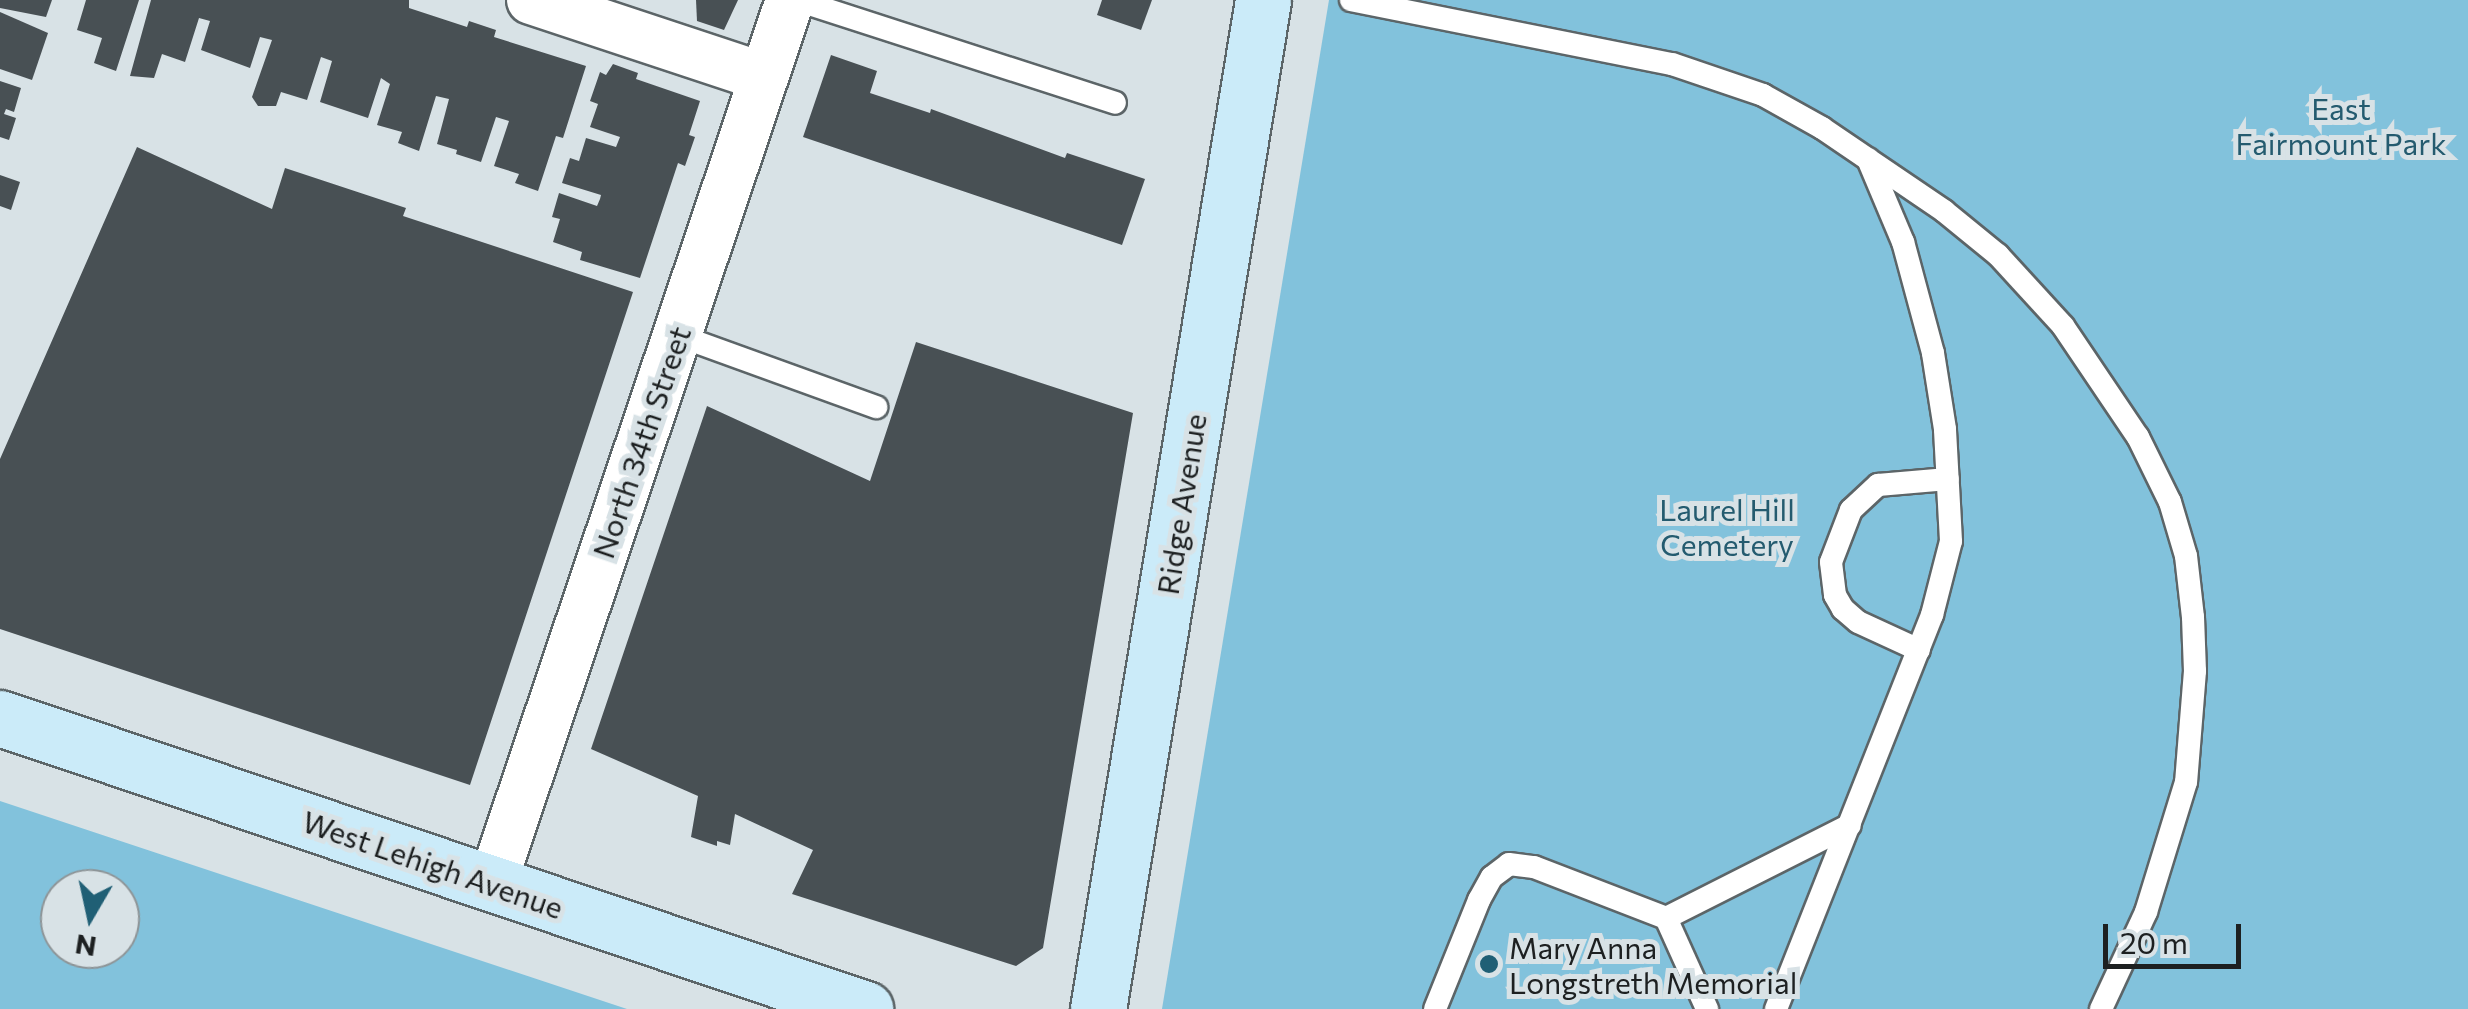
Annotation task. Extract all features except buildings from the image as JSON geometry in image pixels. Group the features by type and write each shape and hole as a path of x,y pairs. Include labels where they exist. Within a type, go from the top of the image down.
{"main road":[{"name":"Ridge Avenue","path":"1098,1009 1263,0"},
{"name":"West Lehigh Avenue","path":"0,718 865,1009"}],"street":[{"path":"531,0 764,77"},
{"name":"North 34th Street","path":"492,884 764,77 794,0"}],"lane":[{"path":"794,0 1115,103"},
{"path":"1352,0 1708,74 1777,102 1868,158 1998,254 2063,326 2138,437 2170,502 2186,556 2195,671 2186,782 2146,912 2101,1009"},
{"path":"1776,1009 1919,650 1948,564 1948,480 1940,388 1903,242 1868,158"},
{"path":"677,335 876,406"},
{"path":"1919,650 1858,622 1843,609 1835,595 1831,562 1834,543 1851,510 1878,485 1948,480"},
{"path":"1666,918 1850,825"},
{"path":"1435,1009 1479,900 1492,877 1509,864 1534,867 1666,918 1707,1009"}],"green space":[{"name":"Laurel Hill Cemetery","path":"1329,0 2468,0 2468,1009 1162,1009"},
{"path":"0,801 627,1009 0,1009"}],"place":[{"name":"Mary Anna Longstreth Memorial","path":"1489,964"}],"park label":[{"name":"East Fairmount Park","path":"2341,125"}]}
